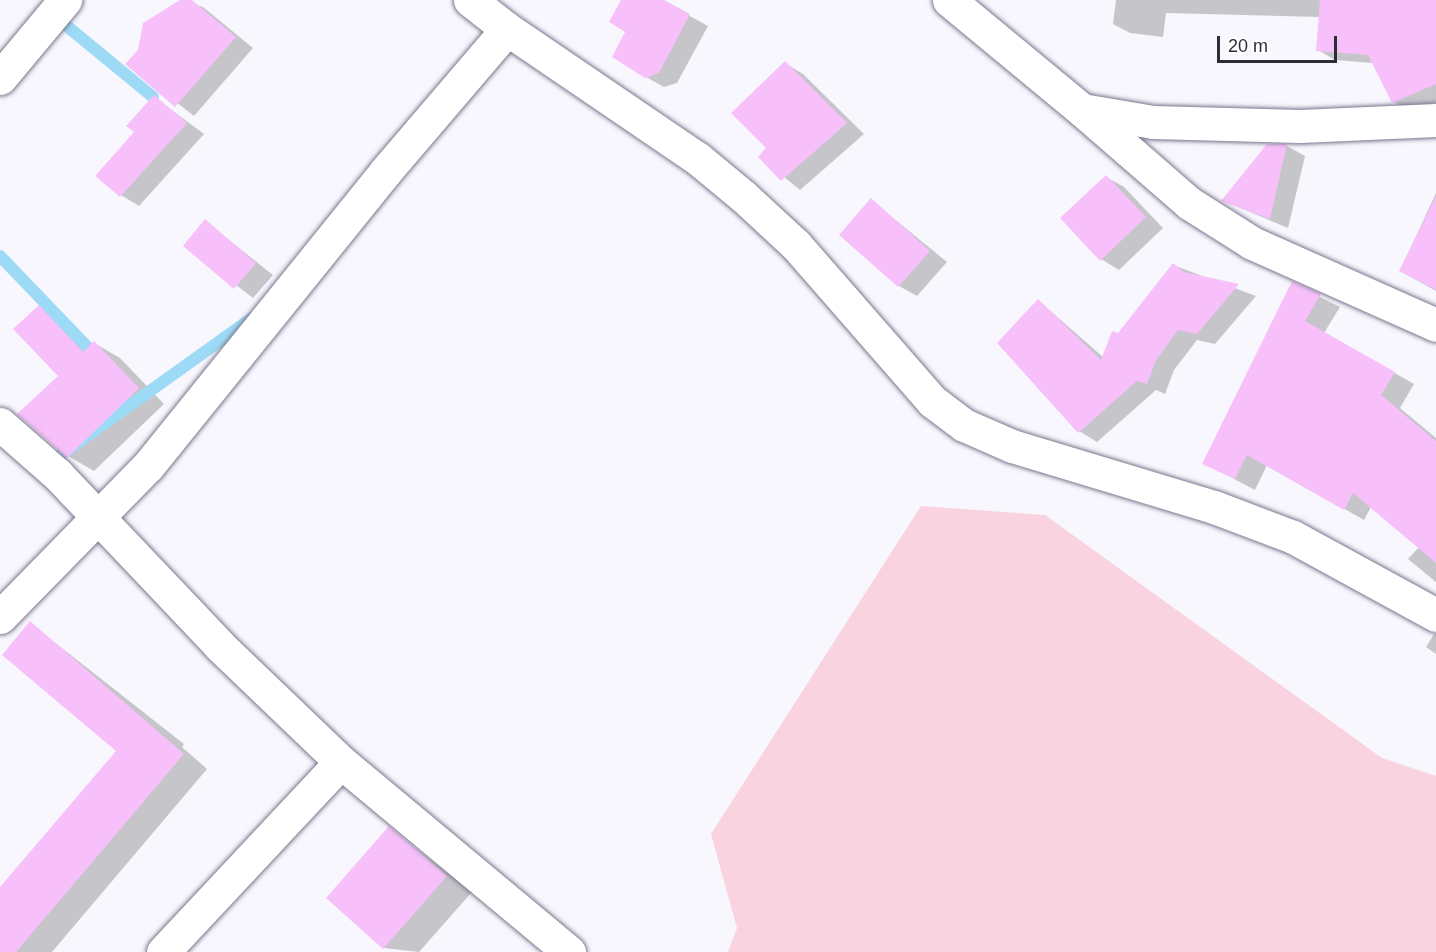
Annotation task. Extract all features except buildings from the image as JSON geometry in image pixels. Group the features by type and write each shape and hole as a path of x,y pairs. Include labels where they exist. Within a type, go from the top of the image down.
{"street":[{"path":"0,78 65,0"},
{"path":"470,0 507,29 697,158 743,195 810,261 932,401 964,425 1012,446 1214,507 1293,537 1436,615"},
{"path":"968,7 1189,203 1252,243 1436,325"},
{"path":"0,617 41,570 100,517 148,466 385,172 507,29"},
{"path":"1082,110 1153,122 1300,126 1436,120"},
{"path":"0,424 100,517 220,646 341,762 569,952"},
{"path":"164,952 341,762"}],"shaded area":[{"path":"921,506 1045,515 1382,758 1436,776 1436,952 728,952 737,928 711,834"}],"waterway":[{"path":"68,27 153,97"},
{"path":"0,256 99,359"},
{"path":"48,464 253,317"}]}
